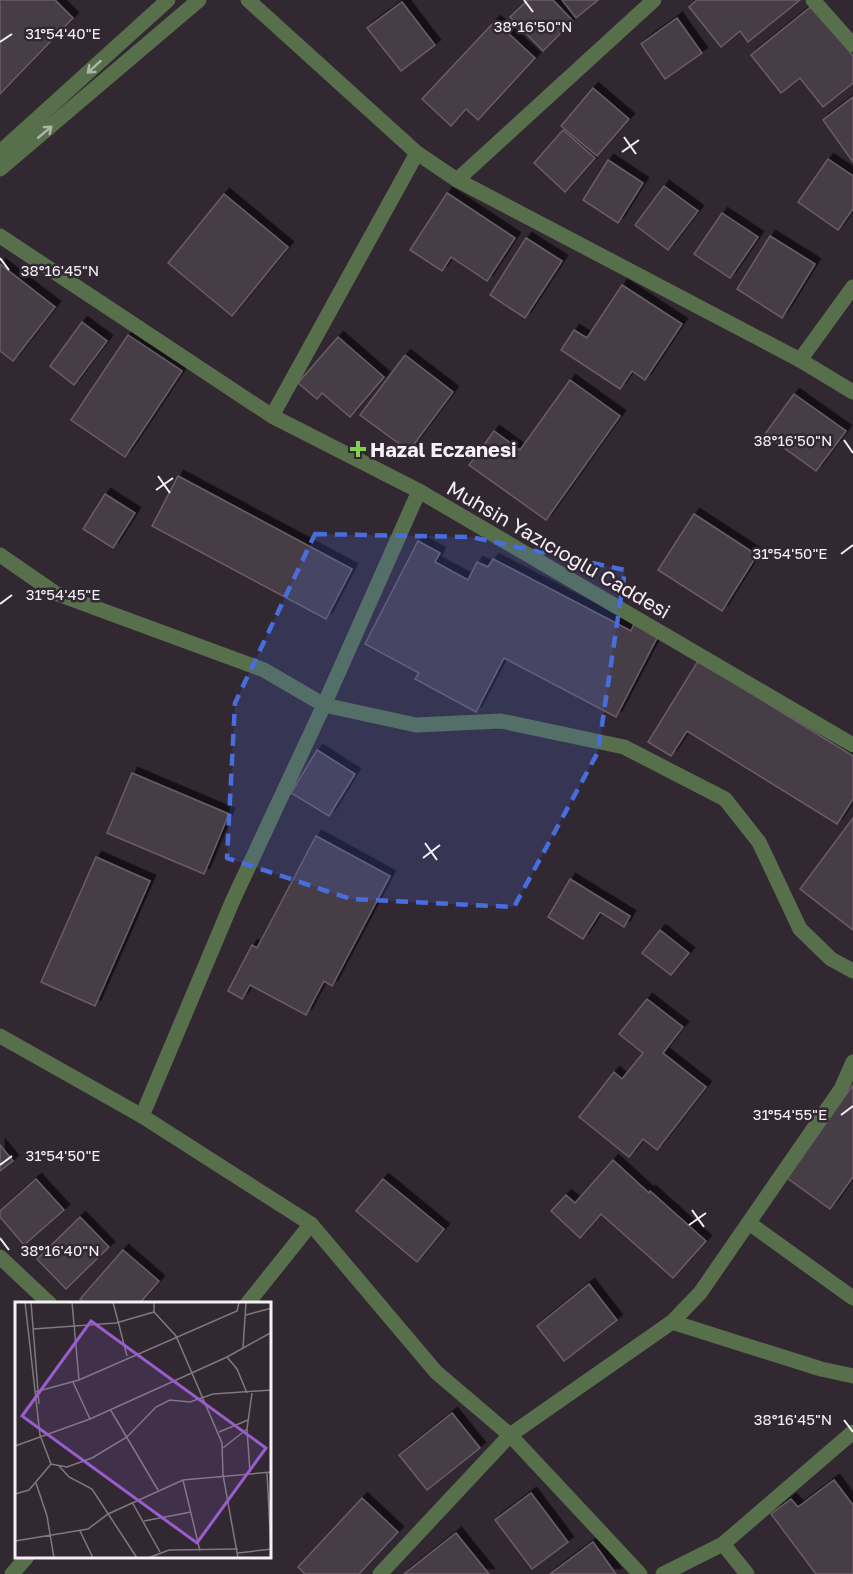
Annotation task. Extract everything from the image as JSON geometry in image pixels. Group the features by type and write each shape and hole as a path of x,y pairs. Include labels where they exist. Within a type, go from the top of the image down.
{"street":[{"path":"0,152 168,0"},
{"path":"0,170 199,0"},
{"path":"248,0 417,153 457,180 800,360 853,392"},
{"path":"457,180 654,0"},
{"path":"813,0 853,45"},
{"path":"272,416 417,153"},
{"name":"Muhsin Yazıcıoğlu Caddesi","path":"0,236 272,416 419,491 853,745"},
{"path":"800,360 853,287"},
{"path":"142,1116 233,900 324,705 419,491"},
{"path":"0,555 55,593 264,670 324,705 416,725 501,721 624,747 725,799 759,842 800,929 831,959 853,971"},
{"path":"0,1036 142,1116 311,1224 436,1372 510,1435 640,1574"},
{"path":"380,1574 510,1435 672,1322 700,1293 841,1089 853,1062"},
{"path":"748,1223 853,1298"},
{"path":"250,1302 311,1224"},
{"path":"0,1257 48,1302"},
{"path":"672,1322 821,1369 853,1376"},
{"path":"663,1574 723,1544 853,1432"},
{"path":"723,1544 747,1574"},
{"path":"12,1574 24,1559"}],"highlighted area":[{"path":"315,534 471,537 625,570 598,752 514,907 351,899 227,858 235,703"}],"building":[{"path":"0,0 55,0 73,18 0,94"},
{"path":"528,0 553,0 573,21 543,51 510,17"},
{"path":"562,0 598,0 576,18"},
{"path":"697,0 800,0 748,42 740,31 721,47 689,7"},
{"path":"402,2 435,45 401,71 367,28"},
{"path":"813,5 853,56 853,83 823,107 800,78 781,93 751,55"},
{"path":"677,18 702,53 665,79 641,44"},
{"path":"495,21 535,58 478,120 466,109 451,126 422,99"},
{"path":"593,88 629,119 597,156 561,126"},
{"path":"853,97 853,162 823,120"},
{"path":"563,130 595,158 565,192 534,163"},
{"path":"828,159 853,176 853,209 838,230 798,202"},
{"path":"608,160 643,183 618,223 583,200"},
{"path":"664,186 698,211 668,250 635,225"},
{"path":"447,193 515,238 487,281 451,257 442,271 410,250"},
{"path":"224,194 288,247 232,316 168,263"},
{"path":"722,213 758,237 730,278 694,254"},
{"path":"770,236 815,264 782,318 737,289"},
{"path":"526,238 562,261 525,318 490,295"},
{"path":"0,264 55,307 13,361 0,351"},
{"path":"622,285 682,324 645,380 632,371 620,389 561,350 574,330 587,338"},
{"path":"82,322 107,341 74,385 50,366"},
{"path":"128,335 182,371 125,457 71,420"},
{"path":"338,337 384,377 350,417 322,393 317,399 298,383"},
{"path":"405,355 453,392 409,451 360,415"},
{"path":"570,380 620,416 546,520 469,465 494,431 520,450"},
{"path":"794,394 846,431 816,471 765,434"},
{"path":"178,476 352,569 326,619 152,526"},
{"path":"105,494 135,513 113,548 83,529"},
{"path":"694,514 757,555 722,611 658,570"},
{"path":"418,541 440,553 435,562 468,580 477,562 488,567 493,559 631,631 634,624 658,636 616,717 504,658 476,712 415,679 419,673 365,644"},
{"path":"698,661 853,756 853,799 837,824 687,731 671,756 648,742"},
{"path":"317,750 355,774 329,816 291,793"},
{"path":"132,773 229,814 204,874 107,833"},
{"path":"853,818 853,930 800,889"},
{"path":"316,836 390,876 332,986 324,981 306,1015 250,985 242,999 228,991 252,945 257,948"},
{"path":"96,857 150,881 95,1006 41,982"},
{"path":"570,879 630,916 624,927 600,912 583,939 548,917"},
{"path":"660,930 689,953 671,975 642,953"},
{"path":"647,999 683,1027 663,1053 706,1087 657,1150 643,1139 629,1157 579,1117 614,1072 622,1079 643,1053 619,1034"},
{"path":"853,1085 853,1177 830,1209 787,1178"},
{"path":"0,1145 13,1161 0,1171"},
{"path":"613,1160 706,1241 673,1278 601,1214 580,1238 551,1211 566,1195 575,1203"},
{"path":"36,1179 64,1210 24,1245 0,1217 0,1211"},
{"path":"383,1179 444,1229 417,1262 356,1211"},
{"path":"80,1217 109,1247 66,1289 37,1259"},
{"path":"123,1250 159,1281 141,1302 84,1302 80,1299"},
{"path":"589,1284 617,1320 564,1361 537,1326"},
{"path":"452,1413 480,1448 427,1490 399,1455"},
{"path":"834,1480 853,1505 853,1574 816,1574 771,1514 791,1499 798,1507"},
{"path":"531,1493 568,1542 532,1569 495,1520"},
{"path":"362,1498 398,1532 359,1574 305,1574 298,1567"},
{"path":"456,1533 489,1574 404,1574"},
{"path":"593,1542 616,1574 550,1574"}],"place":[{"name":"Hazal Eczanesi","path":"358,449"}]}
